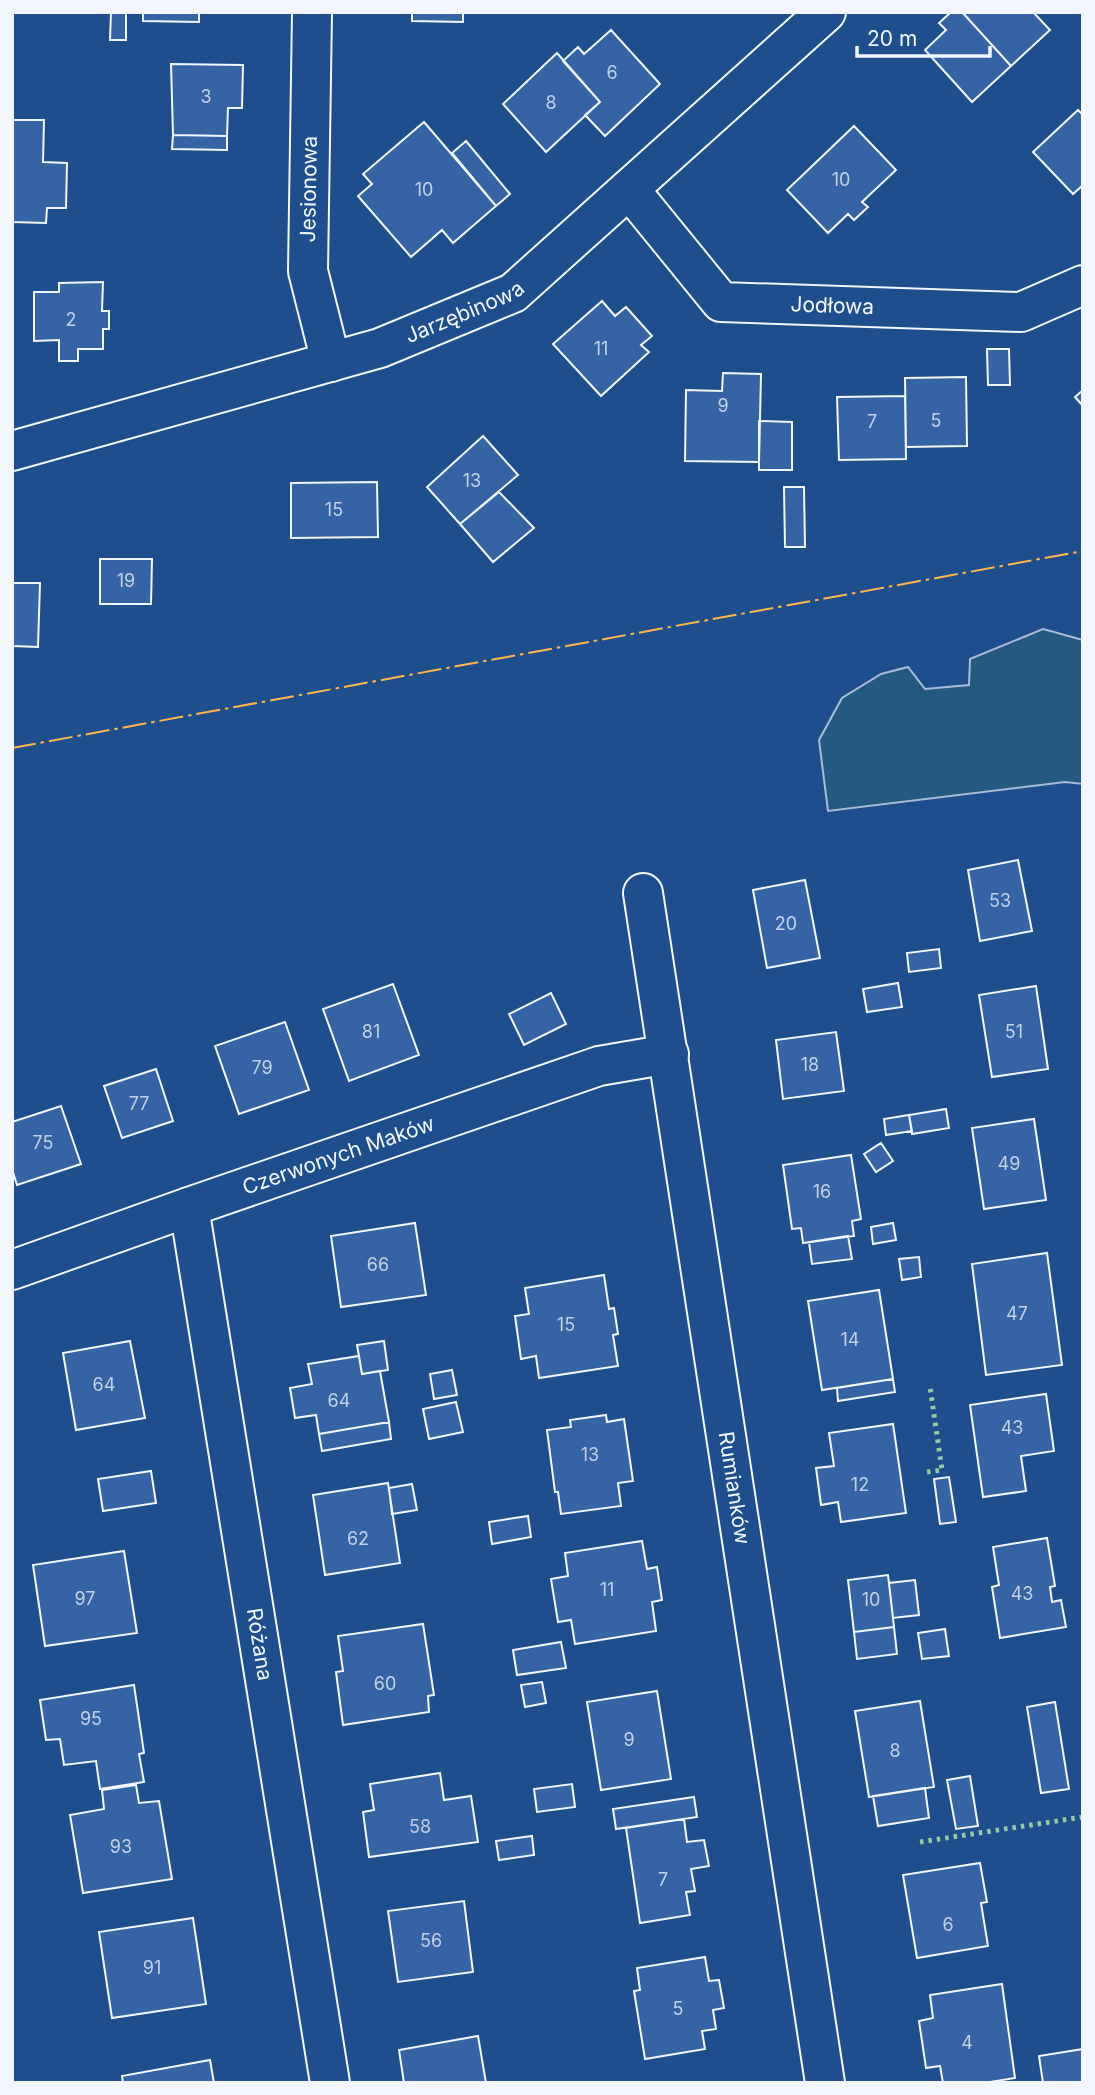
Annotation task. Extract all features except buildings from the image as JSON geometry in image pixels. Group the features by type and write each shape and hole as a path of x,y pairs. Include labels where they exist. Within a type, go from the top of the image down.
{"street":[{"name":"Jesionowa","path":"312,12 308,271 331,362"},
{"name":"Jarzębinowa","path":"12,451 380,348 513,293 826,12"},
{"name":"Jodłowa","path":"629,189 721,302 1021,312 1083,285"},
{"name":"Rumianków","path":"643,893 825,2083"},
{"name":"Czerwonych Maków","path":"12,1270 599,1066 669,1054"},
{"name":"Różana","path":"189,1207 330,2083"}],"shaded area":[{"path":"1043,629 1083,640 1083,784 1065,782 828,811 819,740 842,698 881,674 908,667 925,689 969,685 970,659"}],"hedge":[{"path":"927,1472 942,1470 930,1387"},
{"path":"920,1842 1083,1817"}],"power":[{"path":"12,748 1083,551"}]}
